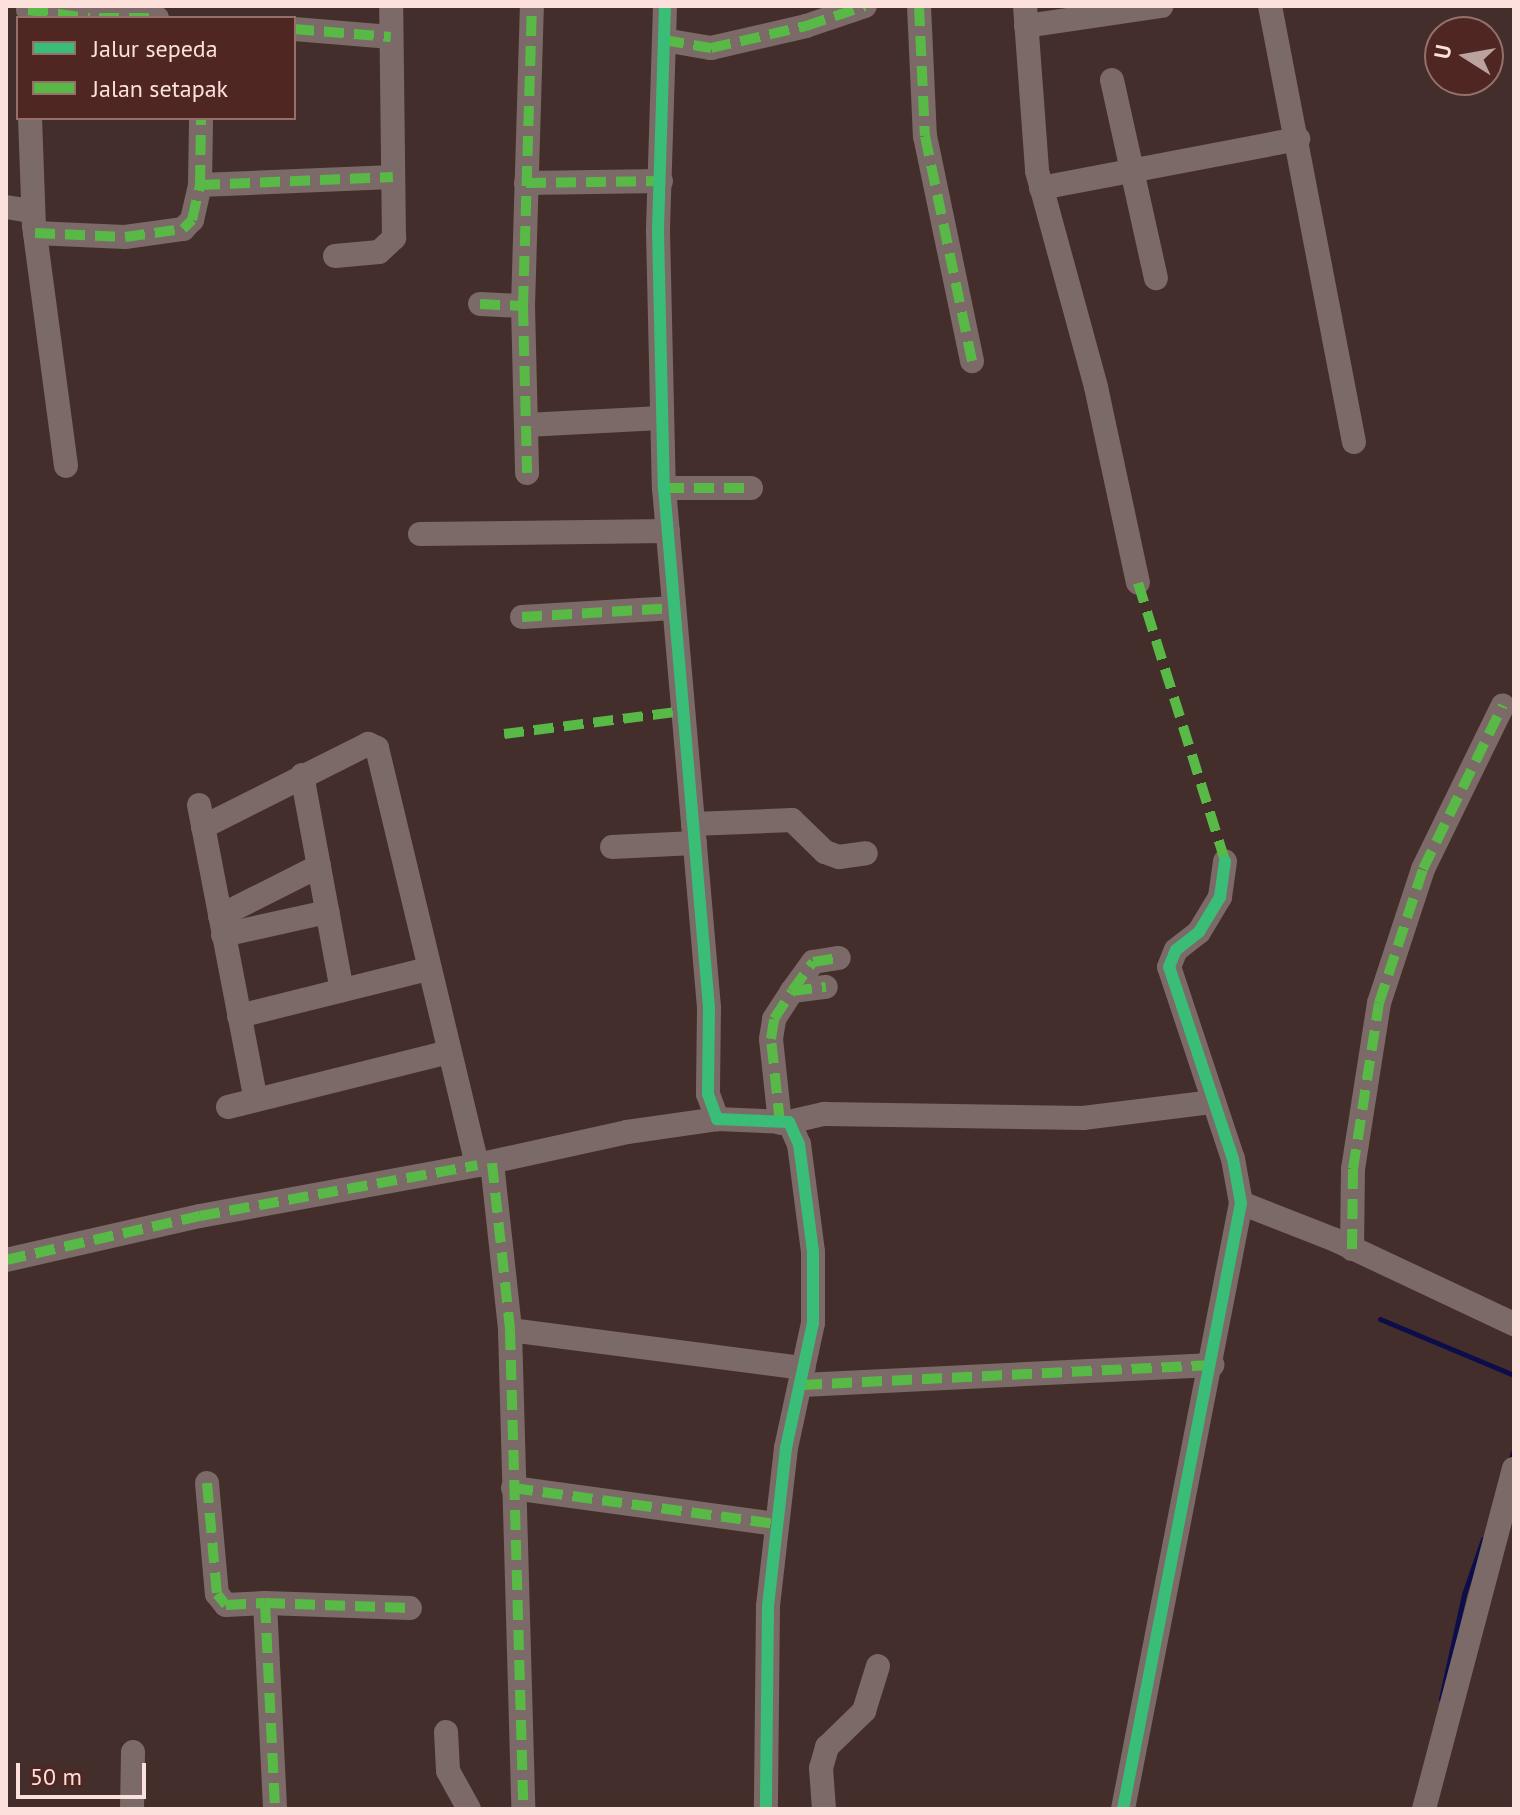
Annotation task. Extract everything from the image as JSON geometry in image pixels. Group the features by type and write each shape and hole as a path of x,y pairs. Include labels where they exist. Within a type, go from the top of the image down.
{"street":[{"path":"335,256 390,247 395,224 391,6"},
{"path":"527,473 523,306 532,6"},
{"path":"665,6 661,181 664,488 709,1008 708,1094 717,1119"},
{"path":"664,40 711,48 828,12 865,6"},
{"path":"919,6 925,136 972,361"},
{"path":"1138,583 1096,387 1041,188 1029,127 1025,16 1162,6"},
{"path":"1270,6 1354,442"},
{"path":"28,11 72,16"},
{"path":"296,29 391,37"},
{"path":"1112,80 1129,172 1156,278"},
{"path":"30,120 34,222 66,466"},
{"path":"6,207 34,222 125,237 183,229 192,220 200,185 201,120"},
{"path":"1041,188 1298,139"},
{"path":"200,185 393,177"},
{"path":"526,183 661,181"},
{"path":"480,304 523,306"},
{"path":"526,425 661,418"},
{"path":"664,488 751,488"},
{"path":"420,534 668,531"},
{"path":"522,617 674,608"},
{"path":"1352,1249 1351,1182 1379,1003 1423,869 1503,705"},
{"path":"256,1100 201,816 368,744 377,748 448,1052 484,1164 510,1330 523,1809"},
{"path":"302,775 342,990"},
{"path":"612,847 792,820 825,852 839,857 866,853"},
{"path":"1123,1809 1213,1365 1241,1203 1233,1159 1211,1102 1169,967 1176,950 1199,932 1220,897 1225,861"},
{"path":"222,925 319,866"},
{"path":"222,925 327,912"},
{"path":"766,1809 768,1606 786,1448 813,1323 813,1252 799,1144 785,1122 771,1039 774,1019 813,962 839,958"},
{"path":"239,1016 428,969"},
{"path":"792,991 826,987"},
{"path":"228,1107 448,1052"},
{"path":"6,1260 200,1216 484,1164 627,1132 717,1119 785,1122 825,1114 1083,1118 1211,1102"},
{"path":"1241,1203 1352,1249 1514,1324"},
{"path":"510,1330 803,1377 1213,1365"},
{"path":"1424,1809 1514,1469"},
{"path":"207,1483 217,1594 226,1605 265,1603 410,1608"},
{"path":"513,1488 776,1524"},
{"path":"265,1603 275,1809"},
{"path":"824,1809 821,1768 827,1747 864,1711 878,1666"},
{"path":"446,1732 448,1771 469,1809"},
{"path":"132,1809 133,1752"}],"waterway":[{"path":"1380,1319 1514,1375"},
{"path":"1510,1461 1514,1450"},
{"path":"1441,1699 1464,1594 1483,1539"}],"marked path":[{"path":"480,304 523,306 532,6"},
{"path":"664,40 711,48 806,26 865,6"},
{"path":"919,6 925,136 972,361"},
{"path":"28,10 74,16"},
{"path":"296,29 391,37"},
{"path":"200,185 201,120"},
{"path":"35,233 125,237 183,229 192,220 200,185 393,177"},
{"path":"526,183 661,181"},
{"path":"523,306 527,473"},
{"path":"664,488 751,488"},
{"path":"1138,583 1225,861"},
{"path":"522,617 674,608"},
{"path":"1352,1249 1353,1169 1379,1003 1423,869 1503,705"},
{"path":"504,734 683,711"},
{"path":"792,991 813,962 839,958"},
{"path":"780,1123 771,1039 774,1019 792,991 826,987"},
{"path":"492,1163 510,1330 523,1809"},
{"path":"6,1260 200,1216 477,1165"},
{"path":"802,1385 1213,1365"},
{"path":"207,1483 217,1594 226,1605 265,1603 275,1809"},
{"path":"513,1488 776,1524"},
{"path":"265,1603 410,1608"}],"cycle path":[{"path":"665,6 658,231 664,488 709,1008 708,1094 717,1119 789,1122 799,1144 813,1252 813,1323 786,1448 768,1606 766,1809"},
{"path":"1123,1809 1241,1203 1233,1159 1169,967 1176,950 1199,932 1220,897 1225,861"}]}
